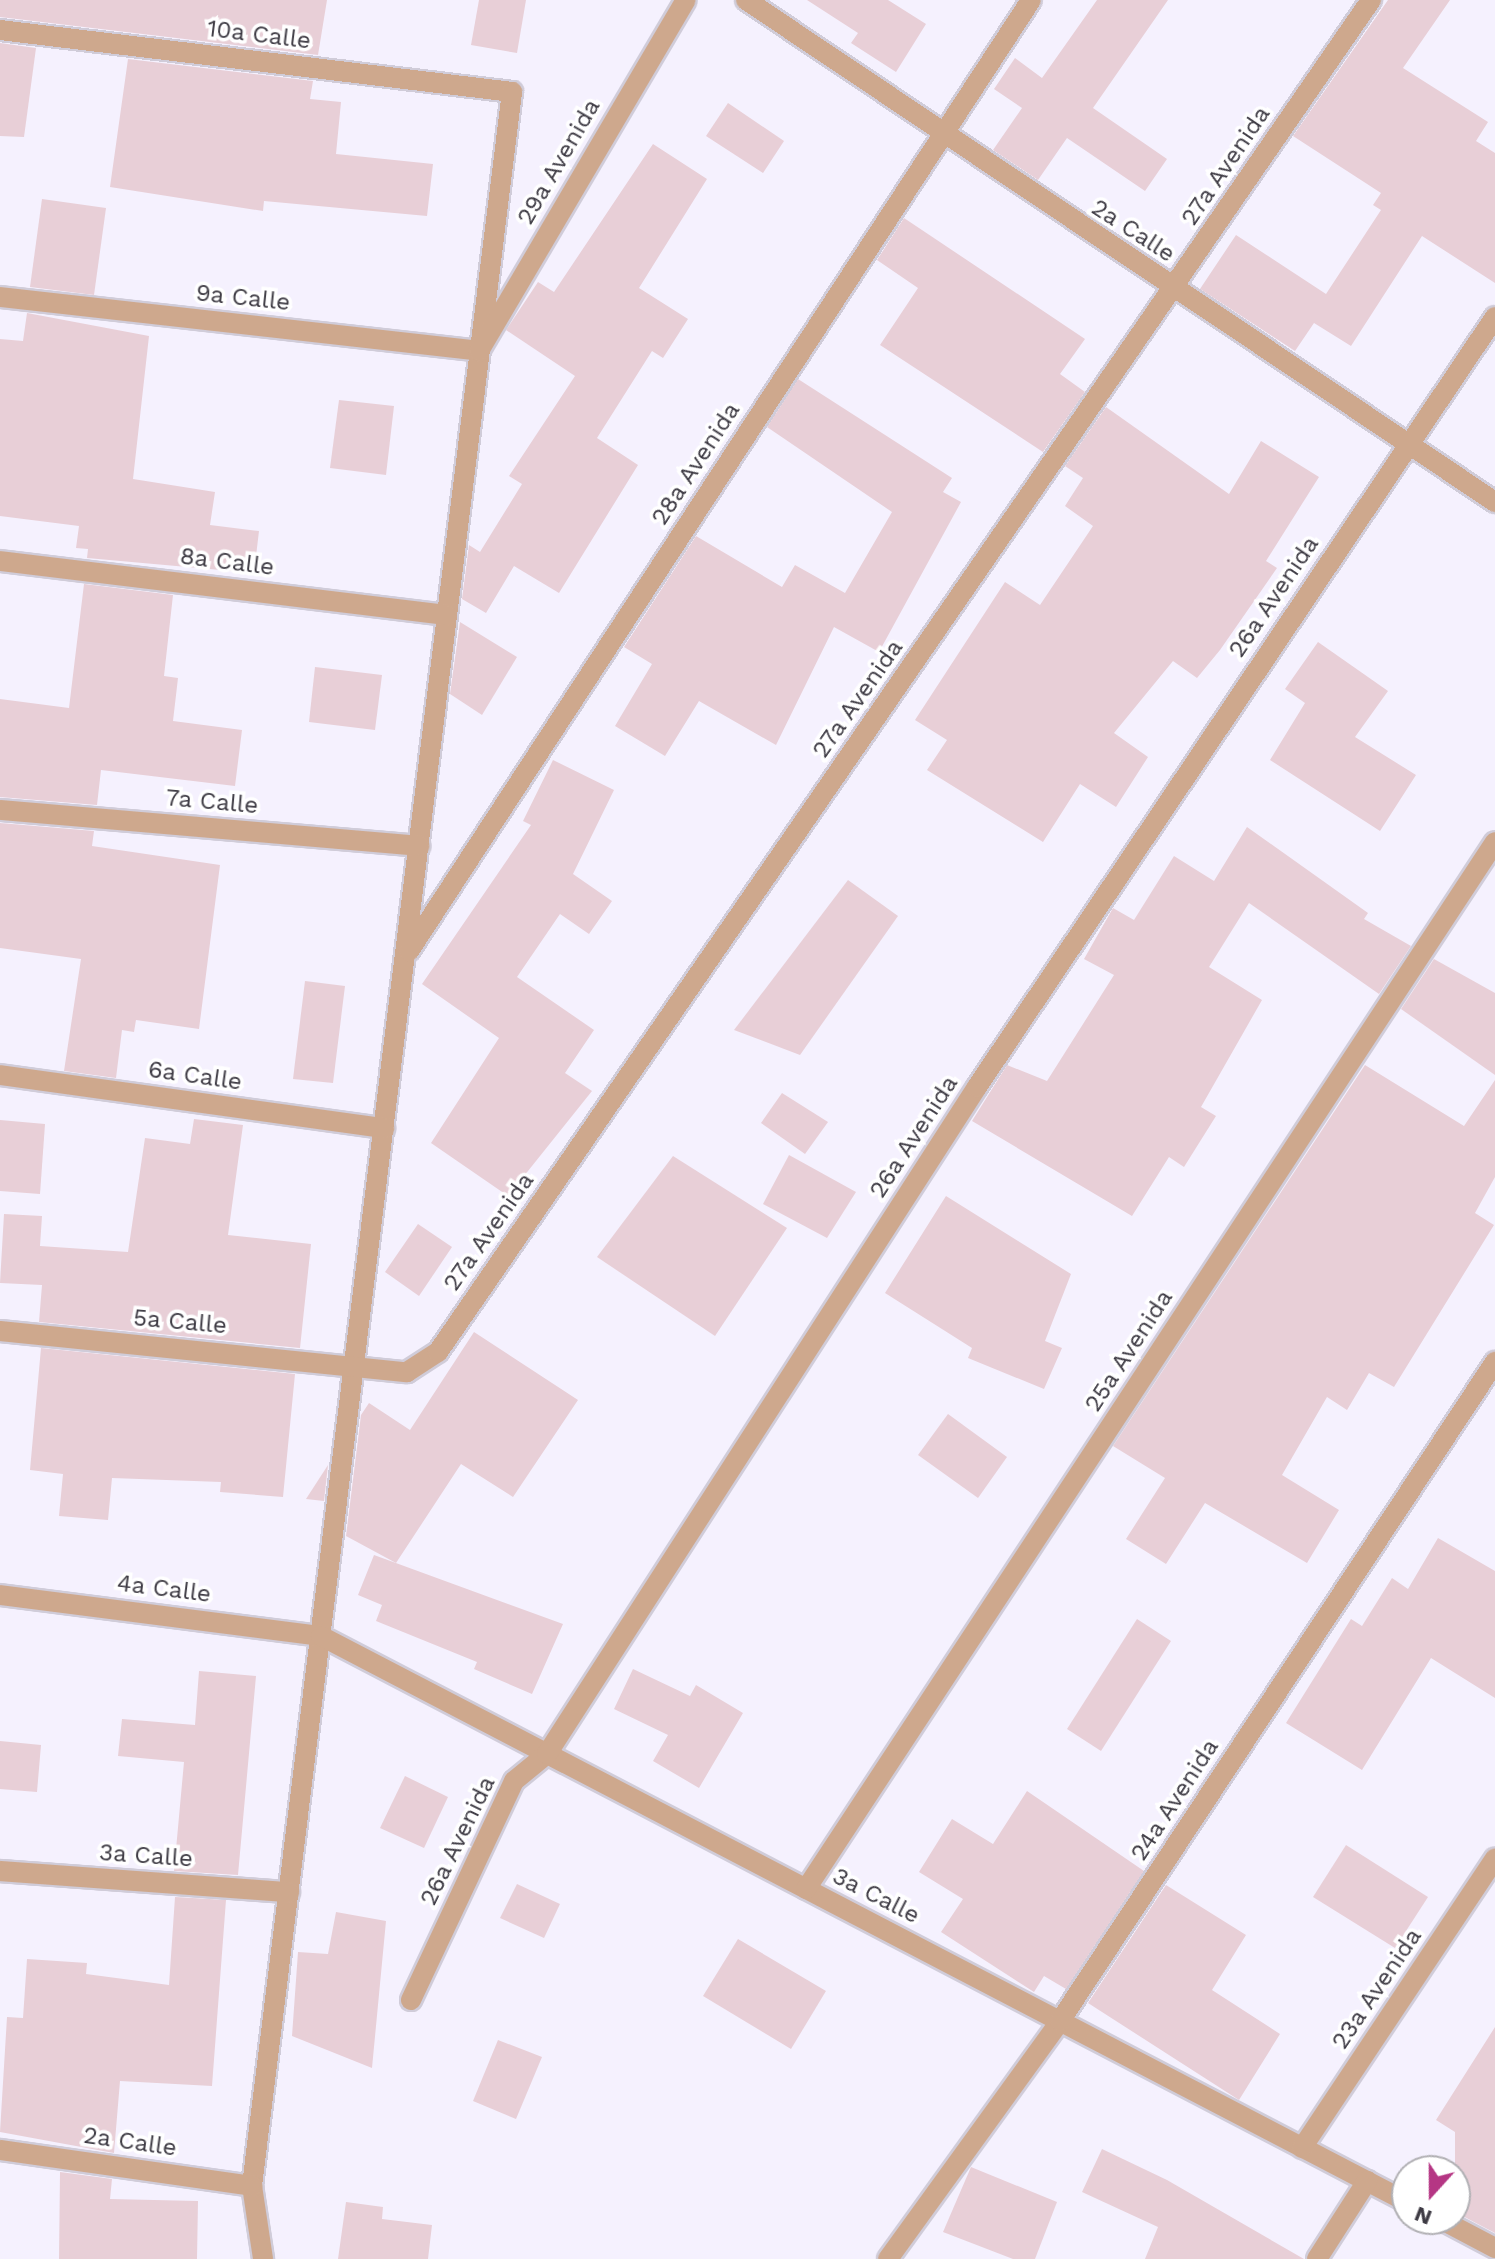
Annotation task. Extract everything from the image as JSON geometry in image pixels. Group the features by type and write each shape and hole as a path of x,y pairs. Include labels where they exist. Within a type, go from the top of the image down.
{"street":[{"name":"29a Avenida","path":"479,351 686,0"},
{"name":"2a Calle","path":"746,0 942,136 1495,502"},
{"name":"28a Avenida","path":"405,957 1031,0"},
{"name":"27a Avenida","path":"354,1364 407,1372 438,1352 1371,0"},
{"name":"10a Calle","path":"0,30 512,92 479,351"},
{"name":"9a Calle","path":"0,297 479,351"},
{"name":"26a Avenida","path":"411,2000 514,1781 547,1754 977,1087 1495,317"},
{"path":"263,2259 252,2186 479,351"},
{"name":"8a Calle","path":"0,561 447,615"},
{"name":"7a Calle","path":"0,810 419,846"},
{"name":"25a Avenida","path":"806,1889 1495,842"},
{"name":"6a Calle","path":"0,1075 384,1128"},
{"name":"5a Calle","path":"0,1331 354,1364"},
{"name":"24a Avenida","path":"888,2259 1060,2021 1495,1362"},
{"name":"4a Calle","path":"0,1595 321,1636"},
{"name":"3a Calle","path":"321,1636 1391,2194"},
{"name":"23a Avenida","path":"1302,2148 1495,1859"},
{"name":"3a Calle","path":"0,1871 289,1892"},
{"name":"2a Calle","path":"0,2150 252,2186"},
{"path":"1317,2259 1367,2181"},
{"path":"1470,2235 1495,2248"}],"building":[{"path":"0,0 327,0 318,55 0,17"},
{"path":"479,0 526,0 517,53 471,45"},
{"path":"807,0 888,0 926,24 896,72 851,43 858,33"},
{"path":"1097,0 1168,0 1093,108 1167,159 1145,191 1067,138 1038,180 993,150 1022,108 994,89 1015,58 1042,78"},
{"path":"1388,0 1450,0 1403,68 1488,122 1476,141 1495,153 1495,283 1422,236 1351,346 1314,323 1295,351 1200,289 1236,235 1326,294 1381,210 1373,205 1381,193 1293,136"},
{"path":"0,43 36,48 24,137 0,136"},
{"path":"128,59 313,81 310,99 341,102 336,154 433,164 427,216 264,201 263,211 110,187"},
{"path":"728,103 784,141 763,173 706,136"},
{"path":"653,144 707,179 639,288 688,319 663,358 652,351 597,438 638,465 559,593 514,566 486,613 462,599 469,545 480,552 522,484 509,476 575,376 506,330 538,282 554,292"},
{"path":"42,199 106,208 94,295 30,287"},
{"path":"904,218 1085,339 1060,374 1085,392 1043,452 880,345 918,288 877,260"},
{"path":"27,313 149,336 133,479 215,492 210,525 259,531 254,573 87,558 88,549 76,548 79,526 0,516 0,339 23,341"},
{"path":"798,379 952,478 943,492 961,502 879,652 834,627 776,745 699,701 665,756 615,726 652,664 624,647 696,536 782,587 795,565 845,593 892,512 767,427"},
{"path":"339,400 394,406 386,475 330,468"},
{"path":"1106,407 1229,494 1261,441 1319,477 1266,561 1277,568 1220,650 1197,678 1173,661 1114,733 1148,757 1116,807 1080,784 1043,842 927,770 947,740 915,720 1005,582 1040,605 1093,526 1065,506 1083,478 1065,466"},
{"path":"84,584 173,595 164,676 178,678 173,721 242,730 235,786 101,770 97,805 0,797 0,699 69,708"},
{"path":"460,622 517,657 482,715 450,694"},
{"path":"1318,642 1388,691 1355,737 1416,775 1380,831 1270,760 1305,703 1285,689"},
{"path":"315,667 382,675 375,730 309,722"},
{"path":"553,760 614,790 573,874 612,901 589,934 560,914 517,977 594,1030 565,1073 592,1091 508,1196 431,1143 499,1038 422,984 531,825 523,821"},
{"path":"0,823 94,831 92,846 220,865 199,1029 136,1020 134,1032 122,1030 116,1078 64,1071 81,959 0,948"},
{"path":"1247,827 1368,913 1364,919 1411,946 1379,994 1249,903 1209,967 1262,1000 1201,1107 1216,1116 1184,1167 1169,1157 1132,1216 972,1121 1007,1065 1047,1081 1114,975 1084,959 1113,908 1134,920 1174,856 1214,881"},
{"path":"848,880 898,916 800,1055 734,1030"},
{"path":"1434,959 1495,993 1495,1075 1401,1009"},
{"path":"305,981 345,986 333,1083 293,1079"},
{"path":"1365,1065 1464,1126 1495,1080 1495,1177 1475,1213 1494,1225 1394,1387 1369,1373 1347,1410 1327,1397 1282,1475 1339,1510 1307,1563 1205,1503 1166,1564 1126,1539 1165,1478 1113,1446"},
{"path":"782,1093 828,1122 805,1154 761,1123"},
{"path":"194,1119 243,1125 228,1235 311,1244 300,1348 39,1322 42,1285 0,1283 4,1214 42,1216 40,1246 128,1252 145,1138 190,1144"},
{"path":"0,1120 45,1124 40,1194 0,1191"},
{"path":"789,1155 856,1192 827,1238 763,1204"},
{"path":"673,1156 787,1228 715,1336 597,1257"},
{"path":"946,1196 1071,1274 1045,1341 1062,1348 1044,1389 968,1358 972,1348 885,1293"},
{"path":"418,1224 452,1247 419,1296 385,1272"},
{"path":"474,1332 578,1400 513,1497 461,1464 396,1563 346,1536 361,1415 369,1403 410,1430"},
{"path":"41,1348 295,1374 283,1497 220,1492 221,1482 112,1478 108,1520 59,1516 63,1474 30,1470"},
{"path":"948,1414 1007,1457 978,1498 918,1455"},
{"path":"328,1465 324,1501 306,1499"},
{"path":"1438,1538 1495,1571 1495,1698 1431,1658 1362,1770 1286,1723 1351,1619 1362,1626 1392,1578 1408,1589"},
{"path":"374,1555 563,1624 532,1694 474,1669 477,1662 376,1621 382,1605 358,1595"},
{"path":"1137,1619 1171,1641 1101,1751 1067,1729"},
{"path":"633,1669 690,1696 696,1685 743,1713 699,1788 653,1761 668,1735 614,1709"},
{"path":"199,1671 256,1676 238,1875 174,1871 184,1762 118,1756 122,1719 195,1725"},
{"path":"0,1741 41,1745 37,1792 0,1789"},
{"path":"405,1776 448,1797 424,1848 380,1828"},
{"path":"1027,1791 1144,1871 1066,1989 1044,1976 1034,1992 941,1932 963,1899 919,1872 952,1819 993,1844"},
{"path":"1346,1845 1428,1897 1395,1948 1313,1897"},
{"path":"517,1884 560,1904 544,1938 500,1918"},
{"path":"1166,1885 1246,1935 1212,1990 1280,2034 1239,2100 1088,2003"},
{"path":"175,1897 226,1900 212,2086 120,2081 114,2153 0,2132 7,2017 23,2018 27,1959 87,1963 86,1974 169,1985"},
{"path":"336,1912 386,1921 372,2068 292,2036 298,1952 328,1954"},
{"path":"738,1939 826,1991 791,2049 703,1996"},
{"path":"1495,2027 1495,2233 1471,2220 1471,2155 1455,2155 1455,2132 1436,2120"},
{"path":"498,2040 542,2057 516,2119 473,2101"},
{"path":"1102,2149 1167,2180 1304,2259 1145,2259 1158,2227 1082,2192"},
{"path":"971,2167 1057,2202 1035,2259 1013,2259 943,2232"},
{"path":"60,2172 112,2179 110,2199 198,2201 197,2259 59,2259"},
{"path":"346,2202 383,2207 382,2219 432,2225 428,2259 338,2259"}]}
